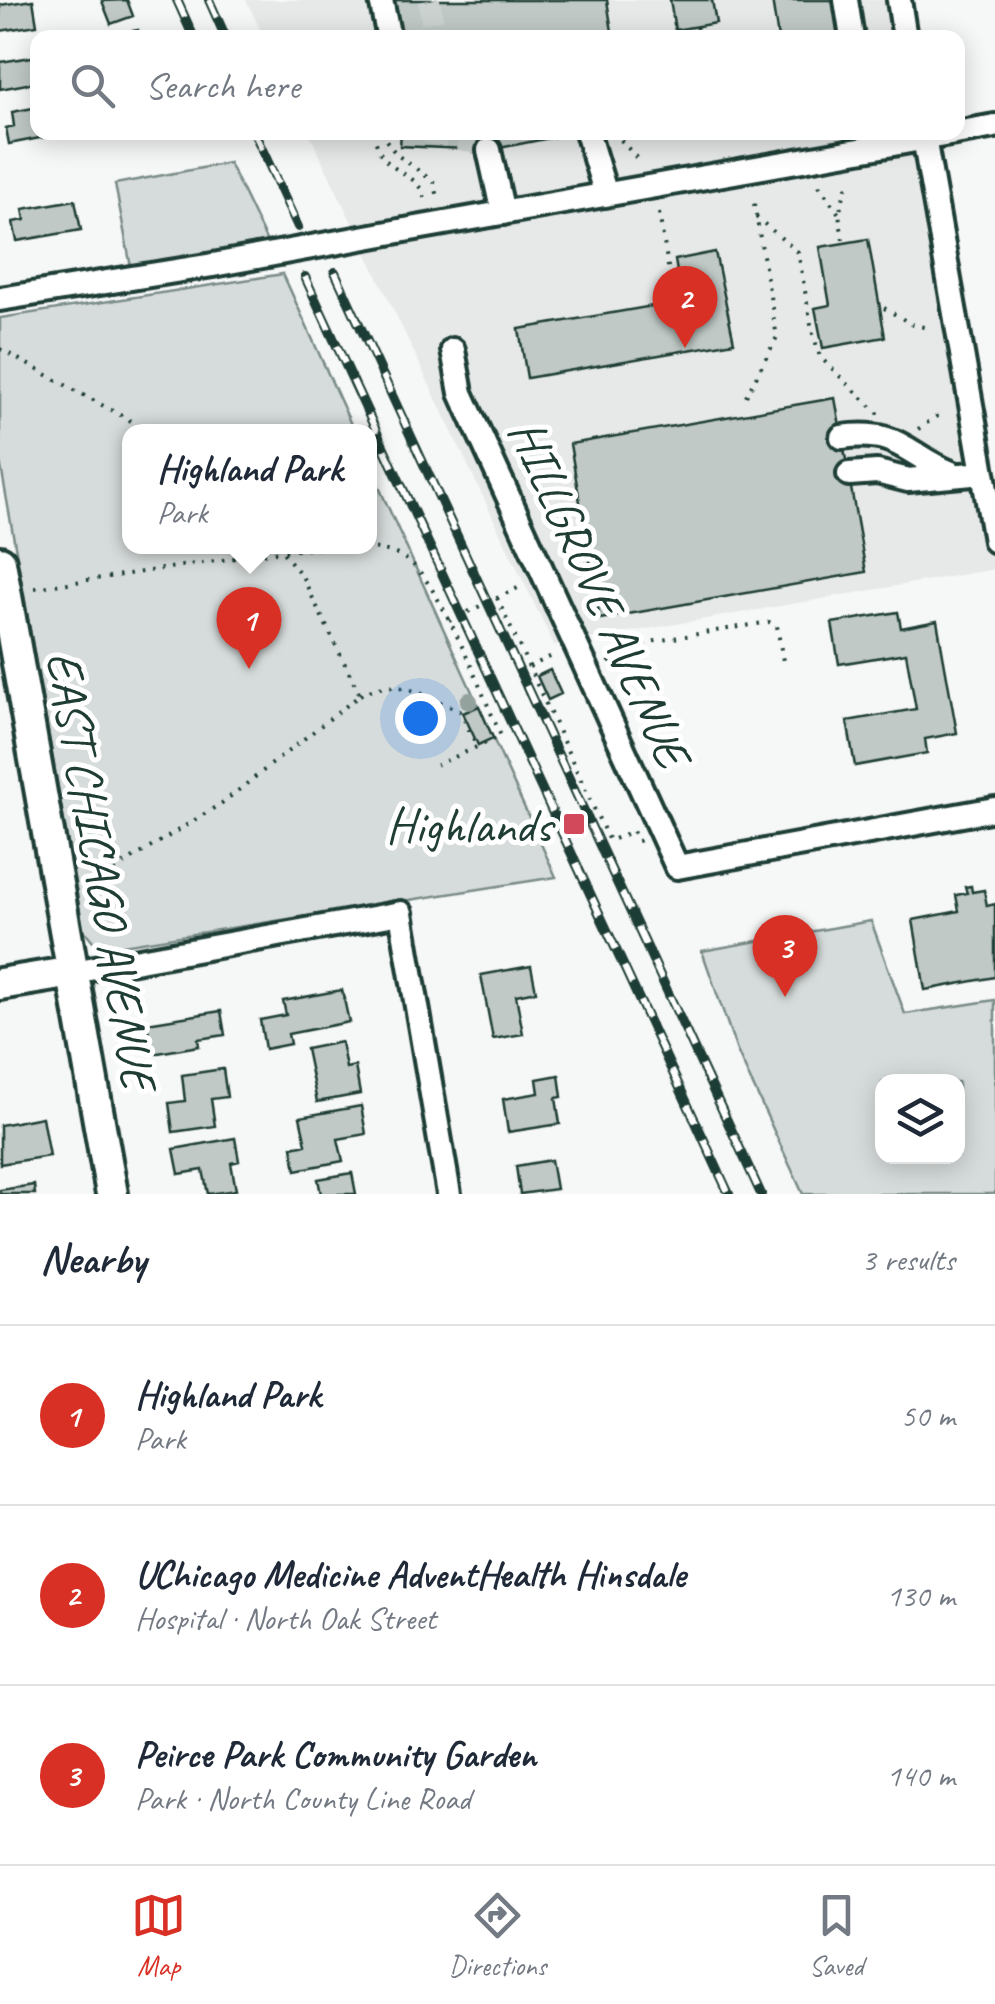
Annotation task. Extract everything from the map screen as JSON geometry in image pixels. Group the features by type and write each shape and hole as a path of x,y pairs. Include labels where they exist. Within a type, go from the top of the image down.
{"main road":[{"name":"EAST CHICAGO AVENUE","path":"0,562 112,1194"},
{"path":"0,984 73,972"}],"street":[{"path":"381,0 387,30"},
{"path":"846,0 851,30"},
{"path":"898,0 904,30"},
{"path":"965,130 995,126"},
{"path":"589,140 606,195"},
{"path":"0,299 213,265 902,140"},
{"path":"925,140 995,541"},
{"path":"489,150 503,213"},
{"name":"HILLGROVE AVENUE","path":"452,350 461,394 677,868 995,810"},
{"path":"892,428 897,440 933,466 954,474"},
{"path":"842,437 892,428"},
{"path":"877,472 870,459 871,450 892,428"},
{"path":"849,474 877,472 908,480 983,473"},
{"path":"73,972 401,913 449,1194"}],"path":[{"path":"377,140 377,152 393,169 422,188 426,205"},
{"path":"384,140 434,182 439,201"},
{"path":"621,140 640,162"},
{"path":"843,240 839,214 848,180"},
{"path":"819,185 839,214"},
{"path":"746,396 777,336 753,197"},
{"path":"659,214 674,302"},
{"path":"756,218 798,252 820,357 892,428 917,430 944,416"},
{"path":"884,308 913,325 929,328"},
{"path":"0,349 136,424"},
{"path":"377,550 393,552 412,564 449,621 501,736 436,765"},
{"path":"35,588 262,554"},
{"path":"284,554 302,576 360,696"},
{"path":"449,621 520,587"},
{"path":"497,598 609,842 632,831 637,841 646,839"},
{"path":"604,665 622,648 632,645 769,622 777,626 784,668"},
{"path":"529,667 554,655"},
{"path":"87,887 210,811 374,688 391,684 460,711 477,747"}],"shaded area":[{"path":"246,0 897,0 903,30 261,30"},
{"path":"312,140 921,140 995,569 554,645"},
{"path":"229,163 267,242 131,267 115,184"},
{"path":"283,274 351,424 122,424 122,554 377,554 377,483 556,877 110,947 93,941 83,929 0,461 0,318"},
{"path":"871,921 905,1014 995,1000 995,1194 803,1194 737,1051 702,951"}],"building":[{"path":"33,0 37,25 0,31 0,5"},
{"path":"127,0 133,16 111,24 102,1"},
{"path":"392,0 607,0 612,30 398,30"},
{"path":"670,0 712,0 716,23 675,30"},
{"path":"772,0 834,0 839,30 777,30"},
{"path":"30,57 30,83 0,89 0,62"},
{"path":"30,109 30,140 9,144 6,128 14,126 12,112"},
{"path":"400,140 540,140 489,150 400,146"},
{"path":"75,200 81,230 17,241 13,222 25,220 23,209"},
{"path":"868,239 885,337 823,348 815,308 830,305 820,247"},
{"path":"715,252 734,342 527,378 519,329 682,301 675,260"},
{"path":"835,398 866,572 600,619 570,444"},
{"path":"898,612 901,628 937,621 957,733 925,739 927,753 855,766 847,721 916,709 906,653 839,664 832,623"},
{"path":"550,670 561,694 548,700 537,676"},
{"path":"479,706 493,738 478,745 463,713"},
{"path":"971,886 972,892 984,890 987,906 995,904 995,977 925,990 913,920 959,911 956,895 967,893 965,887"},
{"path":"531,966 536,991 516,995 523,1034 493,1039 481,975"},
{"path":"342,990 349,1022 288,1034 290,1044 265,1049 260,1020 286,1015 283,1001"},
{"path":"221,1011 225,1035 198,1039 199,1046 152,1054 147,1023"},
{"path":"341,1042 346,1068 355,1066 360,1094 317,1102 306,1049"},
{"path":"223,1069 227,1097 211,1099 215,1126 173,1132 169,1103 185,1101 182,1075"},
{"path":"559,1075 562,1097 556,1098 560,1124 508,1132 503,1099 539,1093 537,1079"},
{"path":"361,1106 366,1134 338,1139 343,1161 296,1170 292,1147 306,1144 300,1117"},
{"path":"42,1117 49,1156 0,1164 0,1125"},
{"path":"235,1138 239,1161 231,1163 236,1190 208,1194 203,1170 179,1174 174,1149"},
{"path":"551,1160 556,1189 520,1194 516,1166"},
{"path":"352,1173 356,1194 321,1194 318,1179"},
{"path":"34,1185 35,1194 0,1194 0,1190"}],"tunnel":[{"path":"429,0 434,30"},
{"path":"466,140 489,150"}],"railway":[{"path":"177,0 190,30"},
{"path":"209,0 222,30"},
{"path":"258,140 298,227"},
{"path":"335,272 761,1194"},
{"path":"305,277 373,424"},
{"path":"377,433 729,1194"}],"place":[{"name":"UChicago Medicine AdventHealth Hinsdale","path":"685,348"},
{"name":"Highland Park","path":"249,669"},
{"name":"Highlands","path":"574,824"},
{"name":"Peirce Park Community Garden","path":"785,997"}]}
